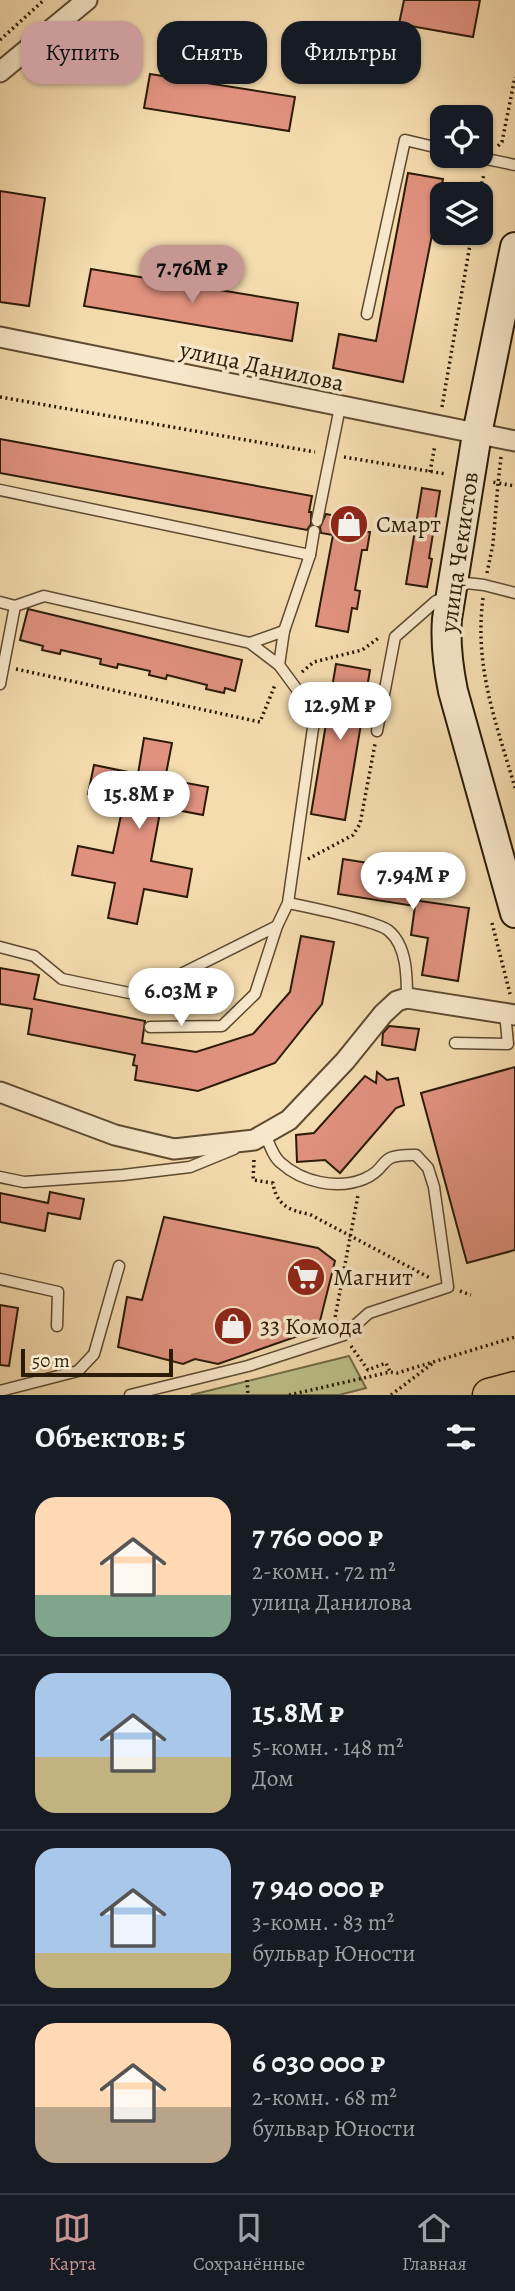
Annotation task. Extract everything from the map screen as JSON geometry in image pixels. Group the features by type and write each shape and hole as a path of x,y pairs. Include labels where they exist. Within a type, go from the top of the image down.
{"main road":[{"path":"489,1395 515,1388"}],"street":[{"path":"4,65 88,0"},
{"name":"улица Чекистов","path":"515,247 469,478 446,638 453,691 515,913"},
{"name":"улица Данилова","path":"0,337 515,442"},
{"path":"0,1092 115,1135 174,1149 260,1137 289,1120 397,1001 407,998 510,1014"}],"lane":[{"path":"367,314 405,140 430,146"},
{"path":"493,161 515,166"},
{"path":"279,665 284,631 310,555 340,407"},
{"path":"0,490 310,555"},
{"path":"377,731 395,638 452,588 484,585 515,593"},
{"path":"0,602 15,606 44,596 250,643 279,665 315,714 288,903 277,926 255,994 222,1026 150,1027"},
{"path":"0,684 15,606"},
{"path":"250,643 284,631"},
{"path":"288,903 375,924 390,931 408,972 407,998"},
{"path":"0,947 34,957 62,979 139,995 277,926"},
{"path":"455,1043 508,1045 510,1014"},
{"path":"0,1177 24,1182 190,1167 260,1137 279,1162 313,1181 335,1184 361,1180 375,1173 385,1158 398,1154 416,1155 428,1168 434,1187 448,1287 369,1313 344,1335 248,1366 130,1395"},
{"path":"0,1391 79,1371 94,1354 118,1266"},
{"path":"0,1279 58,1292 57,1326"}],"path":[{"path":"0,40 44,0"},
{"path":"493,152 502,142 515,78"},
{"path":"430,472 470,245"},
{"path":"0,397 498,483 493,544 479,625 484,678 515,788"},
{"path":"314,662 331,657"},
{"path":"2,666 260,722 276,681 291,679"},
{"path":"292,868 354,835 360,824 374,751"},
{"path":"260,1137 253,1180 273,1183 275,1196 293,1211 309,1214 448,1287 471,1295"},
{"path":"361,1180 335,1318 368,1370 386,1363 390,1372"},
{"path":"289,1395 390,1372 397,1373 515,1337"},
{"path":"391,1395 438,1360"},
{"path":"246,1386 248,1395"}],"green space":[{"path":"349,1356 366,1388 339,1395 191,1395"}],"building":[{"path":"404,0 480,0 473,37 421,28 421,21 400,21"},
{"path":"150,74 157,75 157,84 213,84 295,97 289,131 144,108"},
{"path":"408,173 443,179 442,182 430,182 430,245 403,382 333,368 339,334 376,341"},
{"path":"0,191 45,198 29,306 0,302"},
{"path":"91,269 298,303 292,341 84,306"},
{"path":"0,439 312,496 309,512 311,524 307,530 0,473"},
{"path":"422,488 440,491 427,587 406,584"},
{"path":"326,514 367,522 366,532 370,532 367,550 362,550 355,590 360,591 357,609 352,608 348,632 316,626 333,535 321,533 320,527"},
{"path":"28,609 242,660 235,691 225,688 224,693 206,689 207,685 167,675 166,679 149,675 150,671 118,664 117,668 100,664 101,659 61,650 60,654 42,650 43,646 20,640"},
{"path":"336,664 370,670 345,820 311,814"},
{"path":"144,738 172,743 165,779 208,787 203,815 161,807 151,861 192,869 187,897 144,889 137,924 108,918 115,883 72,875 78,846 113,853 124,801 88,794 94,765 138,774"},
{"path":"343,859 425,872 420,901 469,908 458,981 422,975 428,938 411,935 415,906 338,894"},
{"path":"301,936 334,942 322,1004 275,1063 198,1091 135,1080 135,1055 28,1034 32,1009 0,1004 0,968 39,975 34,999 145,1021 142,1043 196,1052 253,1034 290,992"},
{"path":"389,1026 419,1029 415,1050 382,1045 383,1033"},
{"path":"515,1067 515,1250 467,1263 421,1093"},
{"path":"377,1072 387,1080 398,1078 404,1105 396,1108 340,1173 325,1160 297,1162 296,1135 314,1133 365,1076 376,1083"},
{"path":"50,1192 84,1199 80,1219 48,1213 45,1231 0,1222 0,1193 48,1203"},
{"path":"164,1217 318,1248 335,1261 318,1329 218,1364 195,1359 183,1364 118,1347 127,1297 142,1300"},
{"path":"0,1305 18,1308 9,1366 0,1365"}],"place":[{"name":"Смарт","path":"349,524"},
{"name":"Магнит","path":"306,1277"},
{"name":"33 Комода","path":"233,1326"}]}
